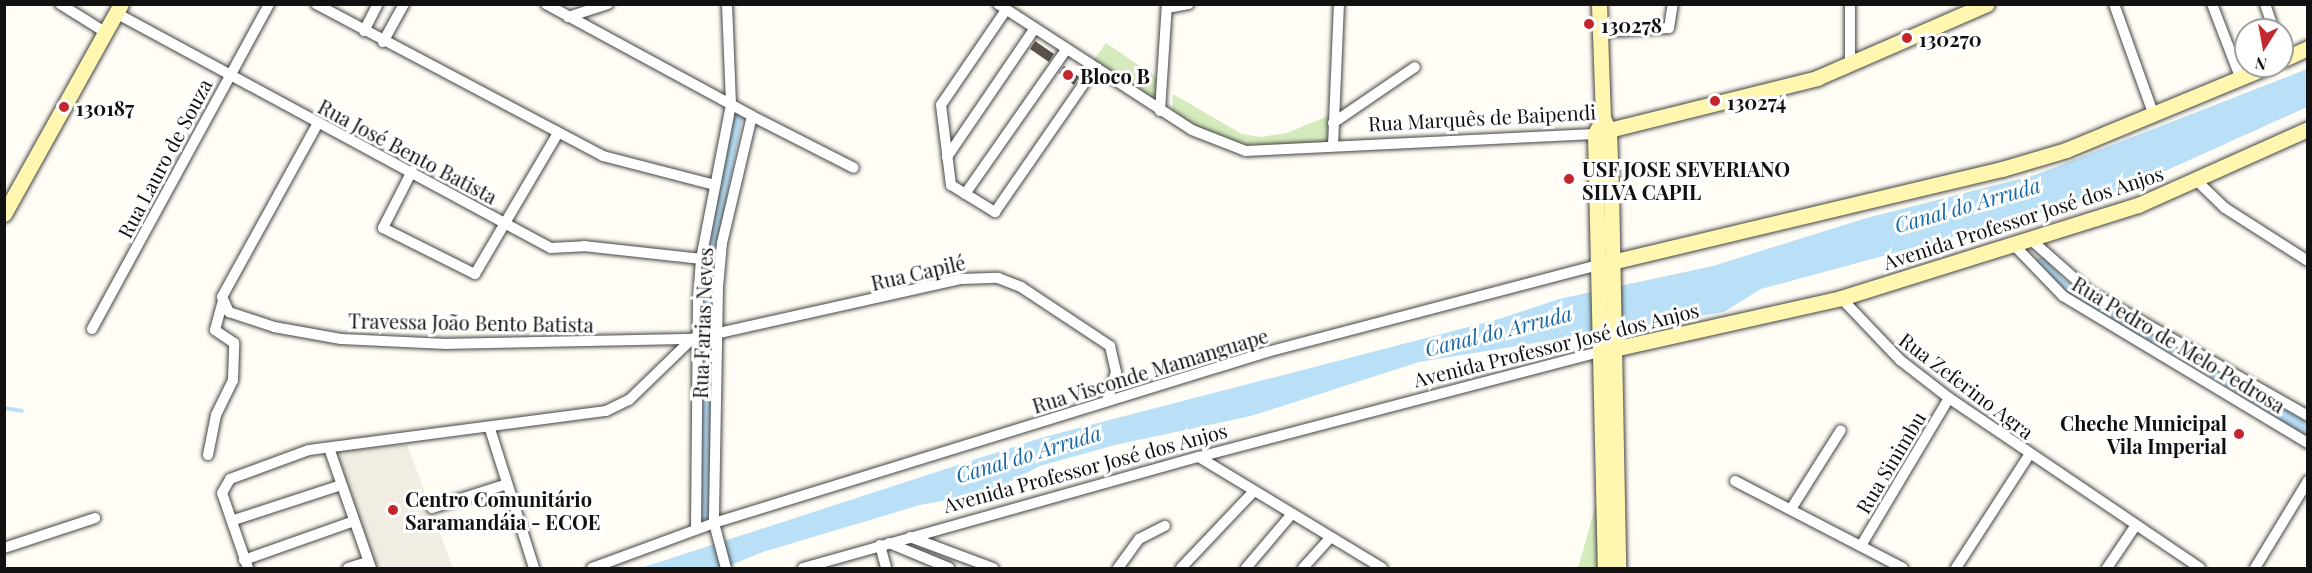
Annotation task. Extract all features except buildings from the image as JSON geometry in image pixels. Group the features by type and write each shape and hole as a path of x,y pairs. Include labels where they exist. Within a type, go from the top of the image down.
{"main road":[{"path":"1599,4 1606,264 1605,568"},
{"name":"Rua Marquês de Baipendi","path":"1602,127 1775,90 1850,65 1987,4"},
{"path":"4,214 119,9"},
{"path":"1606,264 2002,170 2154,116 2241,79"},
{"name":"Avenida Professor José dos Anjos","path":"1606,346 1841,298 2138,205 2197,181 2307,129"},
{"path":"1606,346 1617,568"}],"street":[{"path":"60,4 105,32"},
{"name":"Rua Lauro de Souza","path":"92,329 269,4"},
{"path":"315,4 557,135 626,164 715,185"},
{"path":"364,31 378,4"},
{"path":"383,42 404,4"},
{"path":"546,4 752,116 854,168"},
{"path":"568,16 608,4"},
{"name":"Rua Farias Neves","path":"696,529 697,338 701,259 731,104 727,4"},
{"path":"1160,111 1167,6 1189,4"},
{"path":"1333,146 1339,4"},
{"path":"1600,32 1669,28 1673,4"},
{"path":"1850,4 1850,65"},
{"path":"2114,4 2154,116"},
{"path":"2212,4 2241,79"},
{"path":"1002,7 941,105 951,185 995,212 1094,69"},
{"name":"Rua Marquês de Baipendi","path":"1002,7 1160,111 1210,140 1246,151 1602,127"},
{"name":"Rua José Bento Batista","path":"119,9 318,123 412,171 551,248 584,246 701,259"},
{"path":"947,157 1035,28"},
{"path":"965,194 1066,50"},
{"path":"1333,123 1415,67"},
{"name":"Rua Farias Neves","path":"726,568 714,523 716,336 722,243 752,116"},
{"path":"208,455 216,415 233,380 235,346 215,330 222,300 318,123"},
{"path":"412,171 383,224 390,235 475,274 507,224 557,135"},
{"path":"2197,181 2224,208 2307,261"},
{"path":"2029,238 2090,292 2307,416"},
{"name":"Rua Pedro de Melo Pedrosa","path":"2012,243 2063,296 2307,442"},
{"name":"Rua Visconde Mamanguape","path":"714,523 1267,352 1606,264"},
{"name":"Rua Capilé","path":"697,338 716,336 962,279 998,278 1021,287 1110,346 1116,372 1107,401"},
{"name":"Rua Zeferino Agra","path":"1841,298 1900,360 1949,398 2029,455 2200,568"},
{"name":"Travessa João Bento Batista","path":"222,300 230,312 274,327 341,339 447,344 697,338"},
{"path":"354,521 246,564 234,520 222,493 230,479 294,455 329,448 490,429 616,408 697,338"},
{"name":"Avenida Professor José dos Anjos","path":"803,568 820,566 884,544 1606,346"},
{"name":"Rua Sinimbu","path":"1862,544 1949,398"},
{"path":"490,429 534,568"},
{"path":"1791,509 1841,430"},
{"path":"329,448 370,565 348,568"},
{"path":"1956,568 2029,455"},
{"path":"1199,457 1253,492 1382,568"},
{"path":"1735,481 1862,544 1903,568"},
{"path":"2254,568 2307,481"},
{"path":"432,508 507,484"},
{"path":"234,520 341,485"},
{"path":"1181,568 1253,492"},
{"path":"1246,568 1291,514"},
{"path":"4,548 95,518"},
{"path":"592,568 714,523"},
{"path":"2107,568 2136,525"},
{"path":"1118,568 1139,538 1165,526"},
{"path":"910,537 993,568"},
{"path":"1303,568 1330,538"},
{"path":"886,568 884,544 949,568"}],"green space":[{"path":"1106,43 1159,79 1156,101 1093,61"},
{"path":"1173,94 1242,134 1261,137 1287,133 1330,115 1329,140 1321,145 1264,150 1222,142 1172,114"},
{"path":"1595,508 1600,508 1601,568 1578,568"}],"shaded area":[{"name":"Centro Comunitário Saramandáia - ECOE","path":"407,444 453,568 375,568 332,451"}],"water":[{"name":"Canal do Arruda","path":"2307,69 2307,107 2119,192 1761,289 1724,312 1419,362 1251,416 1115,445 1040,466 990,492 920,505 763,552 723,568 641,568 1044,437 1499,319 1559,299 1713,266 1863,219 2035,175 2284,78 2294,78 2294,74"}],"waterway":[{"path":"704,514 709,254 736,120"},
{"path":"2041,263 2060,284 2180,351 2308,430"},
{"path":"4,408 22,411"}],"place":[{"name":"130278","path":"1589,24"},
{"name":"130270","path":"1907,38"},
{"name":"Bloco B","path":"1068,75"},
{"name":"130274","path":"1715,101"},
{"name":"130187","path":"64,107"},
{"name":"USF JOSE SEVERIANO SILVA CAPIL","path":"1569,179"},
{"name":"Cheche Municipal Vila Imperial","path":"2239,434"},
{"name":"Centro Comunitário Saramandáia - ECOE","path":"393,510"}]}
